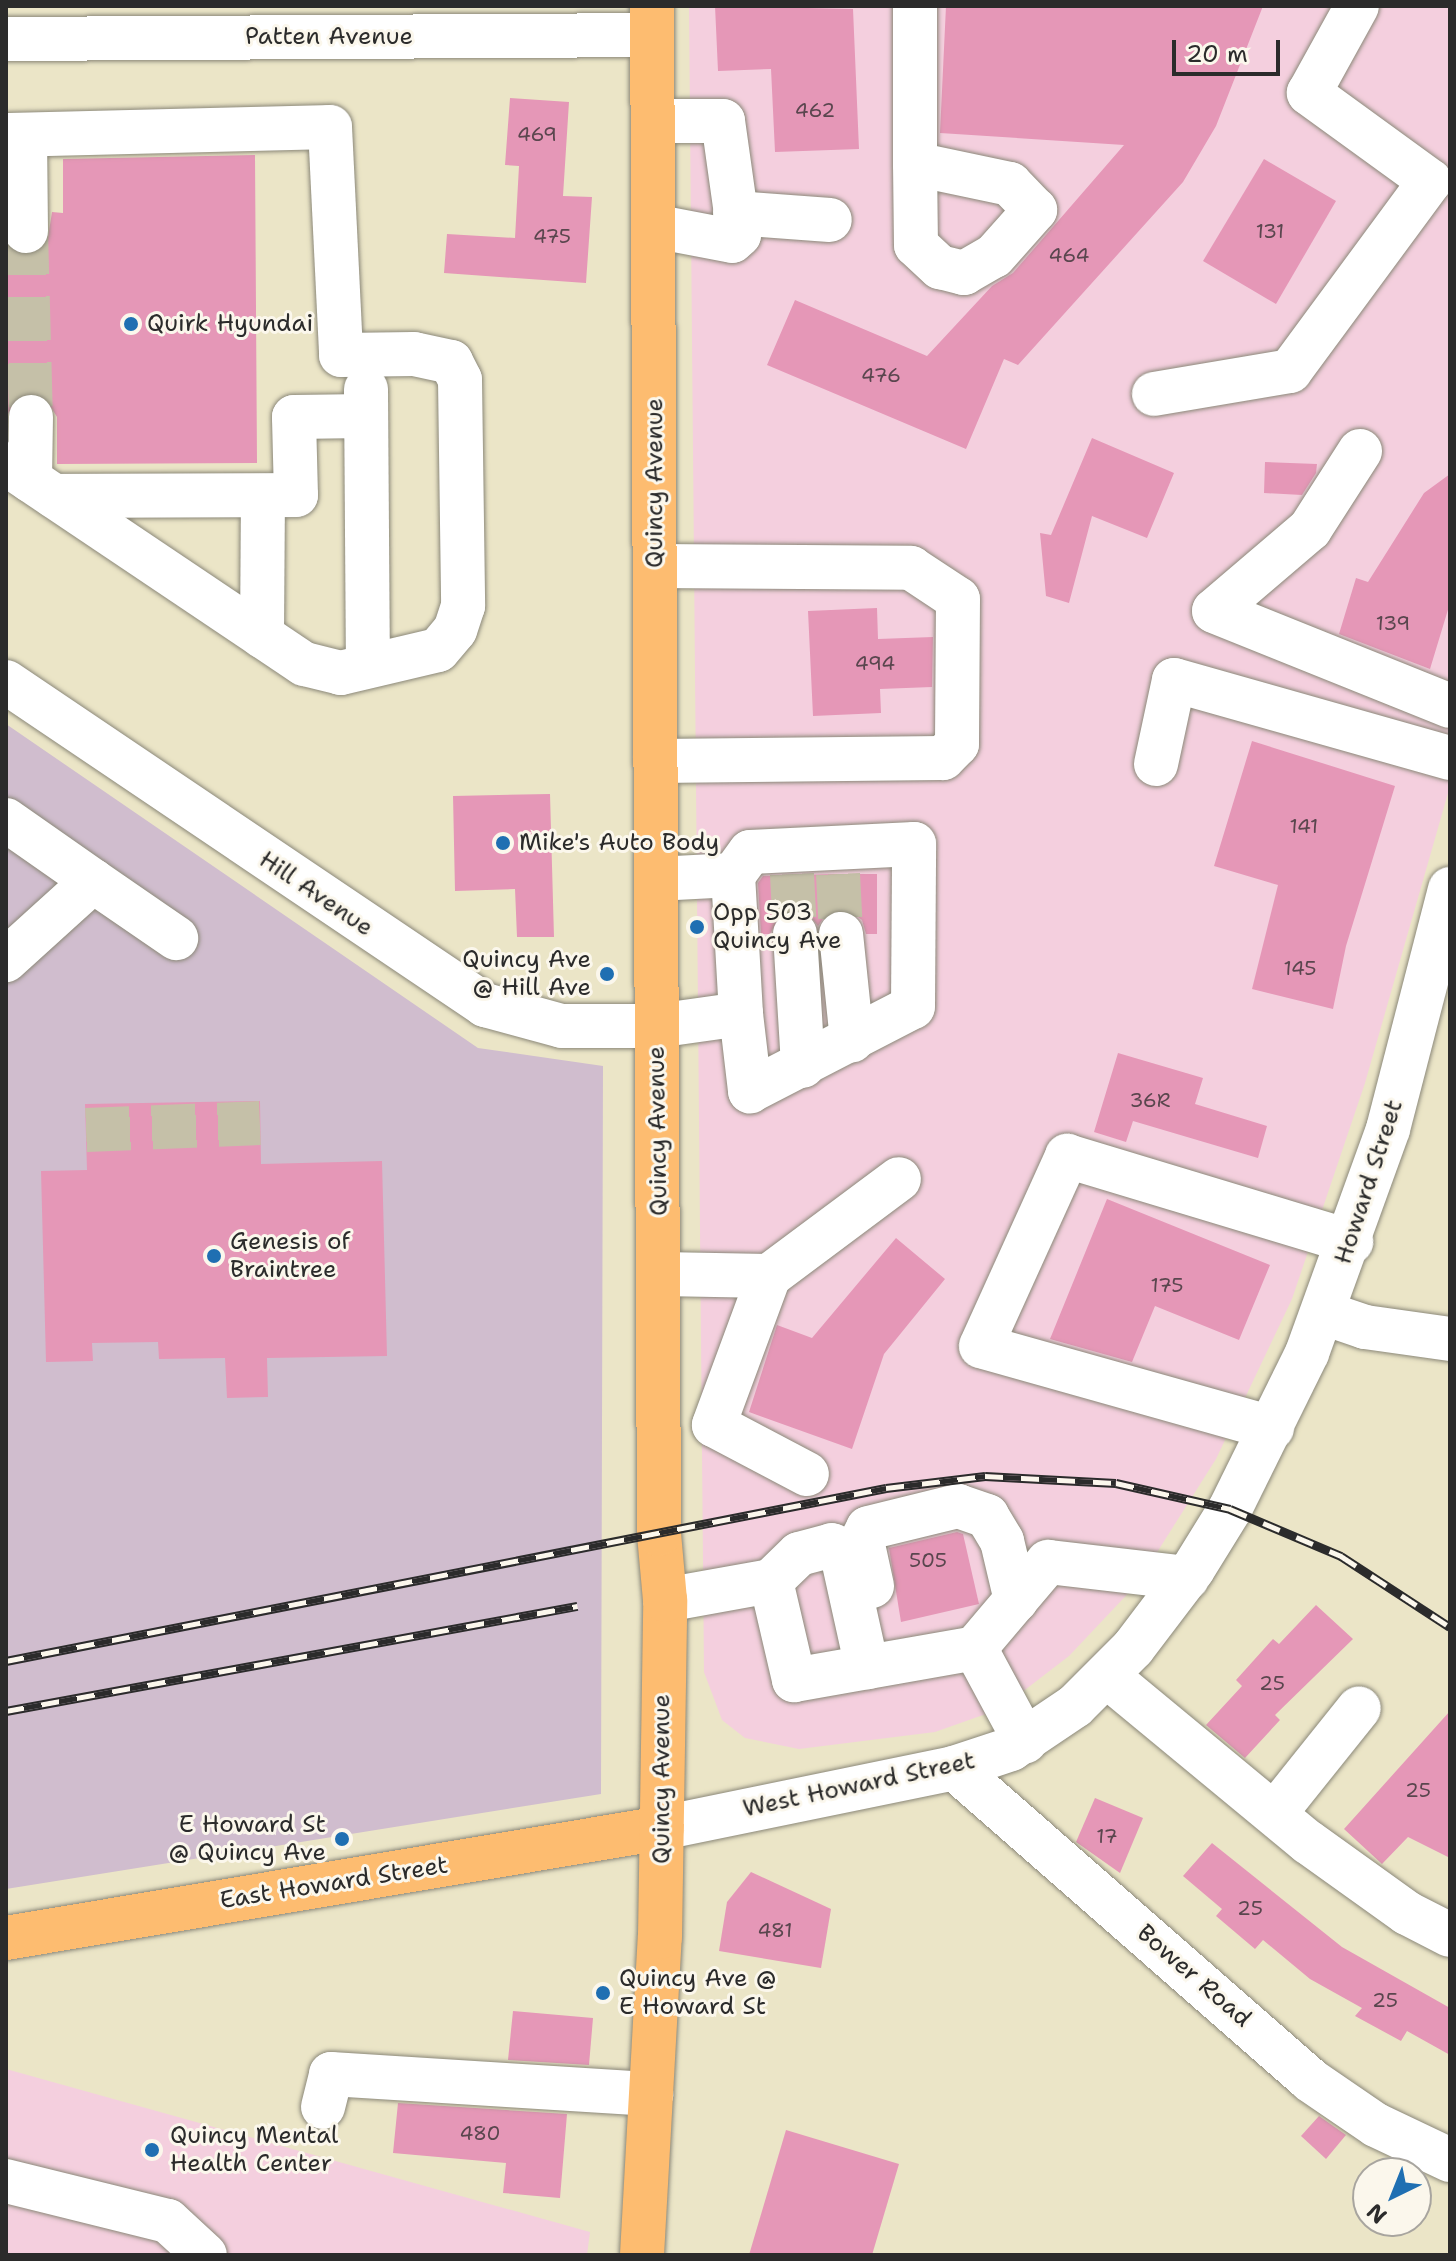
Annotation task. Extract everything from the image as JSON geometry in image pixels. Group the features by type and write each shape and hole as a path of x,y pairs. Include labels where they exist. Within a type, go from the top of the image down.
{"main road":[{"name":"Quincy Avenue","path":"642,2255 662,1828 665,1600 656,1026 652,21"},
{"name":"East Howard Street","path":"6,1938 662,1828"}],"street":[{"path":"915,6 915,164"},
{"path":"1154,394 1290,371 1443,176 1309,93 1357,6"},
{"name":"Patten Avenue","path":"6,39 652,21"},
{"path":"653,121 723,121 739,235 732,241 653,226"},
{"path":"26,231 15,135 330,127 341,355 414,354 451,362 460,380 463,606 455,630 438,650 341,673 304,664 30,480"},
{"path":"735,213 830,220"},
{"path":"366,354 368,666"},
{"path":"30,480 263,496 296,495 294,417 366,416"},
{"path":"30,480 31,417"},
{"path":"1360,451 1310,529 1214,611 1450,706"},
{"path":"262,636 263,496"},
{"path":"655,566 911,568 958,599 957,744 943,758 655,761"},
{"path":"1156,764 1174,680 1450,758"},
{"name":"Hill Avenue","path":"6,682 485,1005 552,1025 656,1026 741,1014"},
{"path":"6,820 176,938"},
{"path":"914,844 913,1007 750,1091 741,1014 733,875 750,852 814,861 914,844"},
{"path":"656,879 733,875"},
{"path":"6,960 93,881"},
{"name":"Howard Street","path":"1263,1446 1324,1313 1351,1242 1388,1129 1450,889"},
{"path":"818,934 828,1053"},
{"path":"1263,1446 981,1346 1067,1156 1351,1242"},
{"path":"714,1425 769,1276 899,1179"},
{"path":"661,1274 769,1276"},
{"path":"1324,1313 1365,1327 1450,1339"},
{"path":"660,1432 714,1425 807,1474"},
{"name":"West Howard Street","path":"662,1828 954,1768 1025,1741 1107,1676 1187,1578 1263,1446"},
{"path":"877,1665 864,1576 862,1540 868,1528 958,1506 987,1516 1002,1541 1016,1600"},
{"path":"665,1600 771,1581 799,1554 832,1545 864,1576"},
{"path":"771,1581 794,1680 975,1648 1048,1562 1187,1578"},
{"path":"975,1648 1025,1741"},
{"path":"1107,1676 1275,1813 1407,1913 1450,1935"},
{"path":"1275,1813 1359,1708"},
{"name":"Bower Road","path":"954,1768 1310,2080 1376,2125 1448,2155"},
{"path":"323,2107 331,2074 651,2094"},
{"path":"6,2181 168,2221 205,2255"}],"shaded area":[{"path":"689,6 1450,6 1450,786 1365,1083 1292,1299 1216,1459 1137,1584 1069,1656 1000,1709 935,1732 799,1749 745,1738 722,1720 704,1672"},
{"path":"6,724 478,1048 603,1066 601,1794 6,1889"},
{"name":"Quincy Mental Health Center","path":"6,2069 590,2232 587,2255 6,2255"}],"building":[{"path":"715,6 853,9 859,149 775,152 771,69 718,71"},
{"path":"946,6 1263,6 1216,126 1183,182 1018,365 1004,359 966,449 767,365 795,300 927,356 992,286 1013,273 1124,145 940,133"},
{"path":"510,98 569,102 563,196 592,197 586,283 444,273 447,234 515,238 519,166 505,165"},
{"name":"Quirk Hyundai","path":"255,155 257,463 57,464 57,417 44,396 20,395 6,417 6,245 27,256 47,244 52,212 63,213 63,159"},
{"path":"1264,159 1336,201 1276,304 1203,261"},
{"path":"1092,438 1174,473 1147,538 1092,516 1069,603 1046,596 1040,533 1051,535"},
{"path":"1265,462 1317,464 1316,473 1302,495 1264,493"},
{"path":"1450,474 1450,603 1430,669 1339,634 1356,578 1368,582 1424,493"},
{"path":"877,608 878,639 933,637 932,687 880,689 881,713 813,716 808,611"},
{"path":"1252,741 1395,786 1346,946 1333,1009 1252,989 1278,885 1214,866"},
{"name":"Mike's Auto Body","path":"550,794 554,937 517,937 515,889 455,891 453,796"},
{"path":"877,874 877,934 866,934 862,920 850,911 827,913 818,926 807,912 794,909 781,914 770,934 761,934 758,883 763,876"},
{"path":"1118,1053 1203,1078 1195,1104 1267,1126 1258,1158 1133,1121 1126,1142 1094,1132"},
{"name":"Genesis of Braintree","path":"260,1101 261,1164 382,1161 387,1356 267,1358 268,1397 227,1398 225,1358 159,1359 158,1342 92,1343 93,1361 46,1362 41,1171 87,1170 85,1104"},
{"path":"1107,1199 1270,1265 1239,1340 1155,1306 1132,1362 1050,1339"},
{"path":"896,1238 945,1279 884,1354 852,1449 749,1412 777,1325 812,1338"},
{"path":"957,1532 963,1534 979,1604 901,1622 889,1548"},
{"path":"1316,1605 1353,1639 1275,1715 1280,1720 1245,1758 1206,1725 1242,1686 1236,1680 1273,1639 1279,1644"},
{"path":"1450,1711 1450,1858 1408,1837 1382,1864 1344,1829"},
{"path":"1095,1798 1143,1818 1120,1873 1076,1842"},
{"path":"1212,1843 1342,1947 1450,2008 1450,2055 1407,2031 1401,2041 1355,2016 1362,2008 1310,1979 1263,1940 1255,1949 1216,1916 1222,1909 1183,1876"},
{"path":"751,1872 831,1909 821,1968 719,1951 727,1902"},
{"path":"513,2011 593,2018 589,2065 508,2060"},
{"path":"398,2103 567,2114 560,2198 503,2193 506,2163 393,2153"},
{"path":"1319,2116 1346,2135 1326,2159 1301,2136"},
{"path":"786,2130 899,2164 872,2255 749,2255"}],"tunnel":[{"path":"26,231 31,417"},
{"path":"792,874 795,934"},
{"path":"838,874 841,934"},
{"path":"86,1130 260,1123"}],"railway":[{"path":"6,1661 886,1488 985,1476 1116,1483 1230,1509 1341,1556 1450,1627"},
{"path":"6,1711 577,1606"}],"place":[{"name":"Quirk Hyundai","path":"131,324"},
{"name":"Mike's Auto Body","path":"503,843"},
{"name":"Opp 503 Quincy Ave","path":"697,927"},
{"name":"Quincy Ave @ Hill Ave","path":"607,974"},
{"name":"Genesis of Braintree","path":"214,1256"},
{"name":"E Howard St @ Quincy Ave","path":"342,1839"},
{"name":"Quincy Ave @ E Howard St","path":"603,1993"},
{"name":"Quincy Mental Health Center","path":"152,2150"}]}
